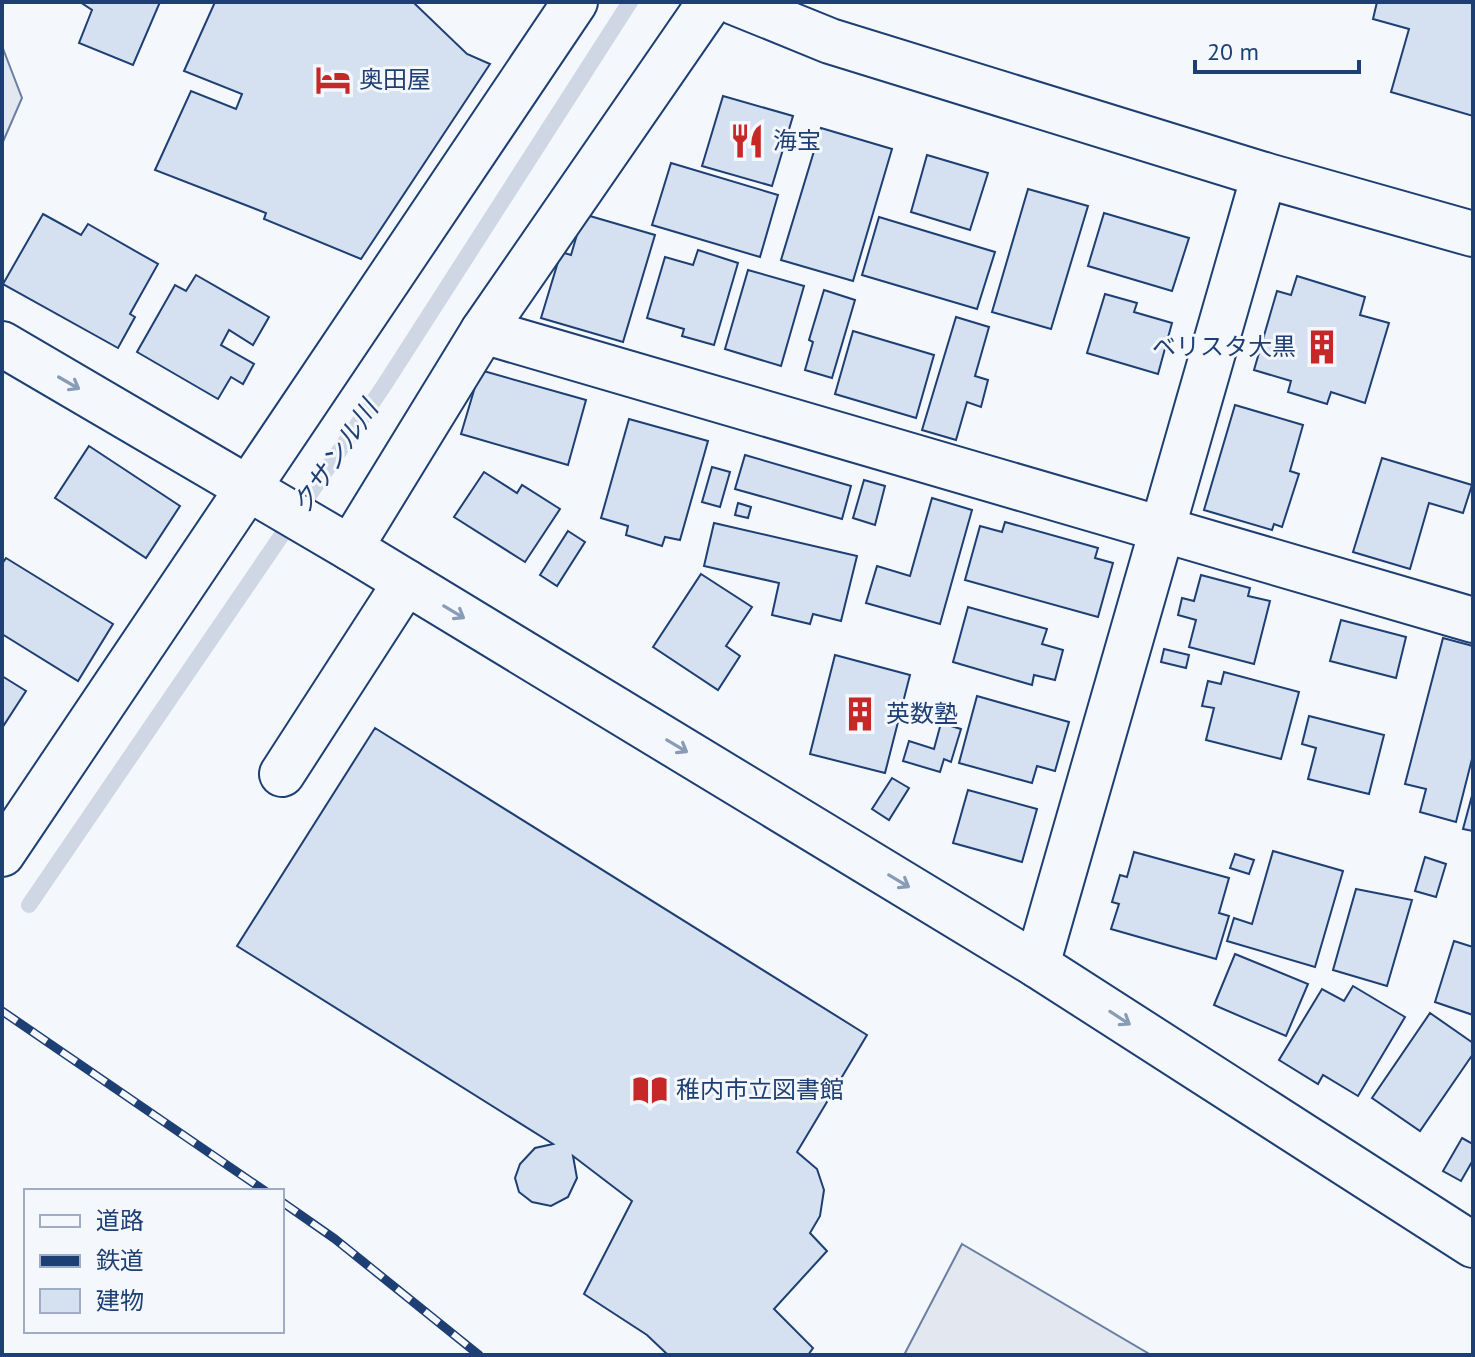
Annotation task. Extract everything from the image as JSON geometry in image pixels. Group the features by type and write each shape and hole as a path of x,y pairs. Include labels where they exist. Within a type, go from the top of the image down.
{"street":[{"path":"2,854 260,494 575,2"},
{"path":"345,545 483,331 710,2"},
{"path":"734,2 830,41 1264,175 1473,234"},
{"path":"1037,965 1264,175"},
{"path":"483,331 1473,620"},
{"path":"2,344 260,494 1037,965 1473,1245"},
{"path":"282,774 406,582"}],"shaded area":[{"path":"2,46 22,98 2,144"},
{"path":"962,1244 1151,1355 904,1355"}],"building":[{"path":"80,2 160,2 133,65 79,43 92,10"},
{"path":"215,2 413,2 467,54 490,64 361,259 264,219 266,213 155,170 191,91 236,109 242,94 184,71"},
{"path":"1377,2 1473,2 1473,116 1391,92 1409,29 1373,19"},
{"name":"海宝","path":"723,96 793,116 772,186 702,166"},
{"path":"821,128 892,149 853,281 781,260"},
{"path":"927,155 988,173 970,230 911,212"},
{"path":"671,163 778,195 760,257 652,225"},
{"path":"1028,189 1088,206 1051,329 992,312"},
{"path":"1104,213 1189,238 1172,291 1088,266"},
{"path":"43,214 81,235 88,224 158,264 130,314 135,317 118,348 3,284"},
{"path":"583,214 655,235 623,342 541,318 561,252 571,255"},
{"path":"879,217 995,252 977,309 862,275"},
{"path":"698,250 738,263 714,345 682,336 684,329 647,318 665,257 693,265"},
{"path":"748,270 804,286 781,366 725,349"},
{"path":"196,275 269,317 253,345 229,330 221,345 254,364 243,384 231,377 218,399 137,352 175,285 186,291"},
{"name":"ベリスタ大黒","path":"1297,276 1365,297 1360,315 1389,323 1365,403 1331,392 1327,404 1288,392 1291,381 1254,370 1277,291 1291,295"},
{"path":"824,290 855,300 832,378 805,370 813,342 809,340"},
{"path":"1105,294 1137,303 1134,312 1172,323 1158,374 1087,353"},
{"path":"956,317 989,327 975,376 988,380 981,407 967,402 956,440 922,430"},
{"path":"853,331 934,355 916,418 835,394"},
{"path":"480,370 586,400 568,465 461,434"},
{"path":"1235,405 1303,425 1290,471 1299,474 1282,527 1274,524 1272,530 1204,510"},
{"path":"629,419 708,441 680,540 665,537 662,546 626,535 628,526 601,518"},
{"path":"89,446 180,506 146,558 55,498"},
{"path":"745,455 851,486 842,519 735,489"},
{"path":"1382,458 1472,485 1463,513 1429,503 1410,569 1353,552"},
{"path":"712,467 730,472 720,507 702,502"},
{"path":"484,472 517,493 522,485 560,509 525,562 454,517"},
{"path":"864,480 885,486 875,525 853,518"},
{"path":"932,498 972,510 940,624 866,603 877,566 910,576"},
{"path":"738,503 751,507 748,518 735,515"},
{"path":"1005,522 1098,548 1095,558 1113,563 1098,617 965,580 980,526 1002,532"},
{"path":"714,523 857,556 841,621 813,614 810,624 772,615 779,583 704,566"},
{"path":"568,531 585,542 557,586 540,575"},
{"path":"6,558 113,624 78,681 2,634 2,564"},
{"path":"701,574 752,607 726,646 740,656 718,690 653,647"},
{"path":"1201,575 1250,588 1248,596 1270,601 1254,664 1189,647 1196,620 1178,615 1182,598 1194,601"},
{"path":"968,607 1047,629 1042,644 1063,650 1055,680 1034,675 1032,685 953,662"},
{"path":"1341,620 1406,637 1396,678 1330,661"},
{"path":"1443,638 1473,646 1473,755 1456,822 1420,812 1426,789 1405,784"},
{"path":"1164,649 1189,655 1186,668 1161,662"},
{"name":"英数塾","path":"835,655 910,675 885,773 810,754"},
{"path":"1224,672 1299,692 1281,759 1206,740 1214,708 1202,706 1208,681 1221,684"},
{"path":"2,676 26,691 2,728"},
{"path":"977,696 1069,722 1055,771 1037,766 1032,783 959,763"},
{"path":"1309,716 1384,735 1369,794 1308,779 1316,748 1302,744"},
{"path":"941,723 961,729 951,762 944,759 940,772 903,761 909,741 934,749"},
{"name":"稚内市立図書館","path":"375,728 867,1035 797,1152 817,1169 824,1190 820,1216 810,1233 827,1251 774,1309 813,1348 808,1355 668,1355 647,1335 584,1294 632,1201 573,1156 577,1178 568,1197 551,1206 532,1202 519,1192 515,1178 520,1164 535,1148 553,1144 237,946"},
{"path":"892,778 909,788 889,820 872,809"},
{"path":"968,790 1037,809 1022,862 953,843"},
{"path":"1473,792 1473,831 1463,829"},
{"path":"1273,851 1343,871 1315,967 1227,941 1234,918 1252,924"},
{"path":"1134,852 1229,878 1219,913 1229,916 1216,959 1111,929 1119,904 1112,902 1120,875 1127,877"},
{"path":"1235,854 1254,860 1249,874 1230,868"},
{"path":"1425,857 1446,864 1436,897 1415,891"},
{"path":"1356,889 1412,900 1387,986 1333,970"},
{"path":"1454,941 1473,947 1473,1015 1435,1002"},
{"path":"1235,954 1308,984 1286,1036 1214,1005"},
{"path":"1353,986 1405,1017 1358,1096 1323,1075 1318,1084 1279,1060 1322,989 1344,1001"},
{"path":"1430,1013 1473,1043 1473,1054 1420,1131 1372,1098"},
{"path":"1462,1138 1473,1144 1473,1160 1461,1181 1443,1171"}],"waterway":[{"name":"クサンル川","path":"29,905 383,387 630,2"}],"railway":[{"path":"2,1011 262,1189"},
{"path":"284,1203 335,1239 479,1355"}],"place":[{"name":"奥田屋","path":"333,80"},
{"name":"海宝","path":"747,141"},
{"name":"ベリスタ大黒","path":"1322,347"},
{"name":"英数塾","path":"860,714"},
{"name":"稚内市立図書館","path":"650,1090"}]}
